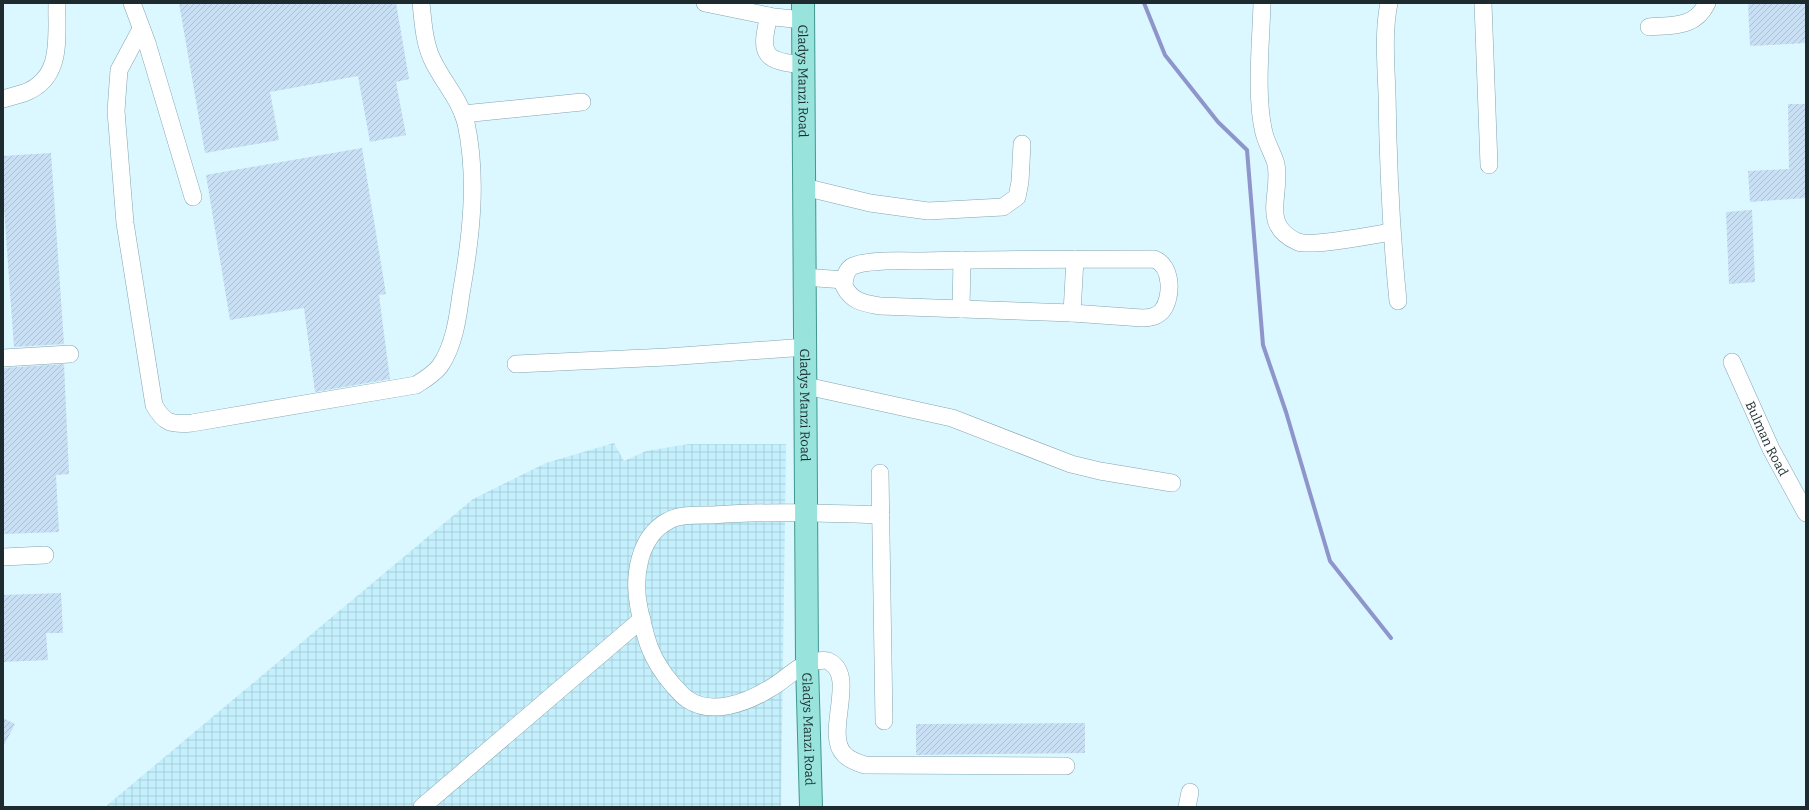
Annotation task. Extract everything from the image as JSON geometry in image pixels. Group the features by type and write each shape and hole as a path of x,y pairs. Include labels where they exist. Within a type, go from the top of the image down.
{"main road":[{"name":"Gladys Manzi Road","path":"802,8 806,347 807,663 811,807"}],"lane":[{"path":"3,99 25,92 36,86 52,68 56,54 57,3"},
{"path":"132,3 193,197"},
{"path":"141,29 119,70 116,111 125,223 154,405 160,416 168,422 192,424 416,385 440,366 454,332 459,309 469,237 472,198 470,150 463,114 432,59 426,40 421,3"},
{"path":"705,3 769,16 802,8"},
{"path":"1262,3 1260,105 1264,134 1276,165 1274,216 1279,226 1287,235 1306,244 1391,232"},
{"path":"1389,3 1387,12 1386,53 1388,180 1391,232 1398,301"},
{"path":"1483,3 1489,164"},
{"path":"1649,27 1684,24 1696,18 1704,10 1707,3"},
{"path":"769,16 764,37 764,48 766,52 776,61 803,65"},
{"path":"463,114 582,102"},
{"path":"804,188 870,203 928,211 1004,207 1017,197 1020,182 1022,144"},
{"path":"1072,313 1075,259"},
{"path":"1154,259 1159,261 1165,267 1167,272 1167,299 1162,310 1152,317 1142,318 1072,313 880,306 859,302 850,297 844,286 844,280 849,268 862,264 962,260 1154,259"},
{"path":"961,309 962,260"},
{"path":"804,277 844,280"},
{"path":"516,364 668,357 806,347"},
{"path":"3,358 70,354"},
{"name":"Bulman Road","path":"1732,362 1772,449 1806,512"},
{"path":"806,386 952,418 1072,464 1172,483"},
{"path":"880,473 884,721"},
{"path":"881,515 806,512 681,516 668,520 653,533 647,541 636,580 647,642 655,661 685,698 705,707 720,707 754,697 770,689 798,667 807,663 827,660 837,668 839,675 840,690 837,739 839,748 844,755 853,761 865,765 1066,766"},
{"path":"3,556 45,555"},
{"path":"422,807 642,619"}],"shaded area":[{"path":"614,443 624,461 646,451 689,444 786,444 781,807 105,807 473,499 546,463"}],"building":[{"path":"179,3 396,3 409,79 396,82 406,135 370,142 358,76 270,92 279,140 205,153"},
{"path":"1748,3 1806,3 1806,43 1750,46"},
{"path":"1788,104 1806,104 1806,198 1750,202 1748,171 1789,169"},
{"path":"362,148 386,294 379,295 390,379 315,392 304,308 230,320 206,175"},
{"path":"51,153 64,344 14,347 3,194 3,156"},
{"path":"1752,210 1755,282 1729,284 1726,212"},
{"path":"64,364 69,474 56,475 59,532 3,534 3,368"},
{"path":"61,593 63,633 46,633 48,660 3,662 3,595"},
{"path":"3,718 15,724 3,747"},
{"path":"1085,723 1085,753 916,755 916,724"}],"waterway":[{"path":"1144,3 1165,55 1218,122 1247,150 1263,345 1286,412 1330,561 1391,638"}]}
